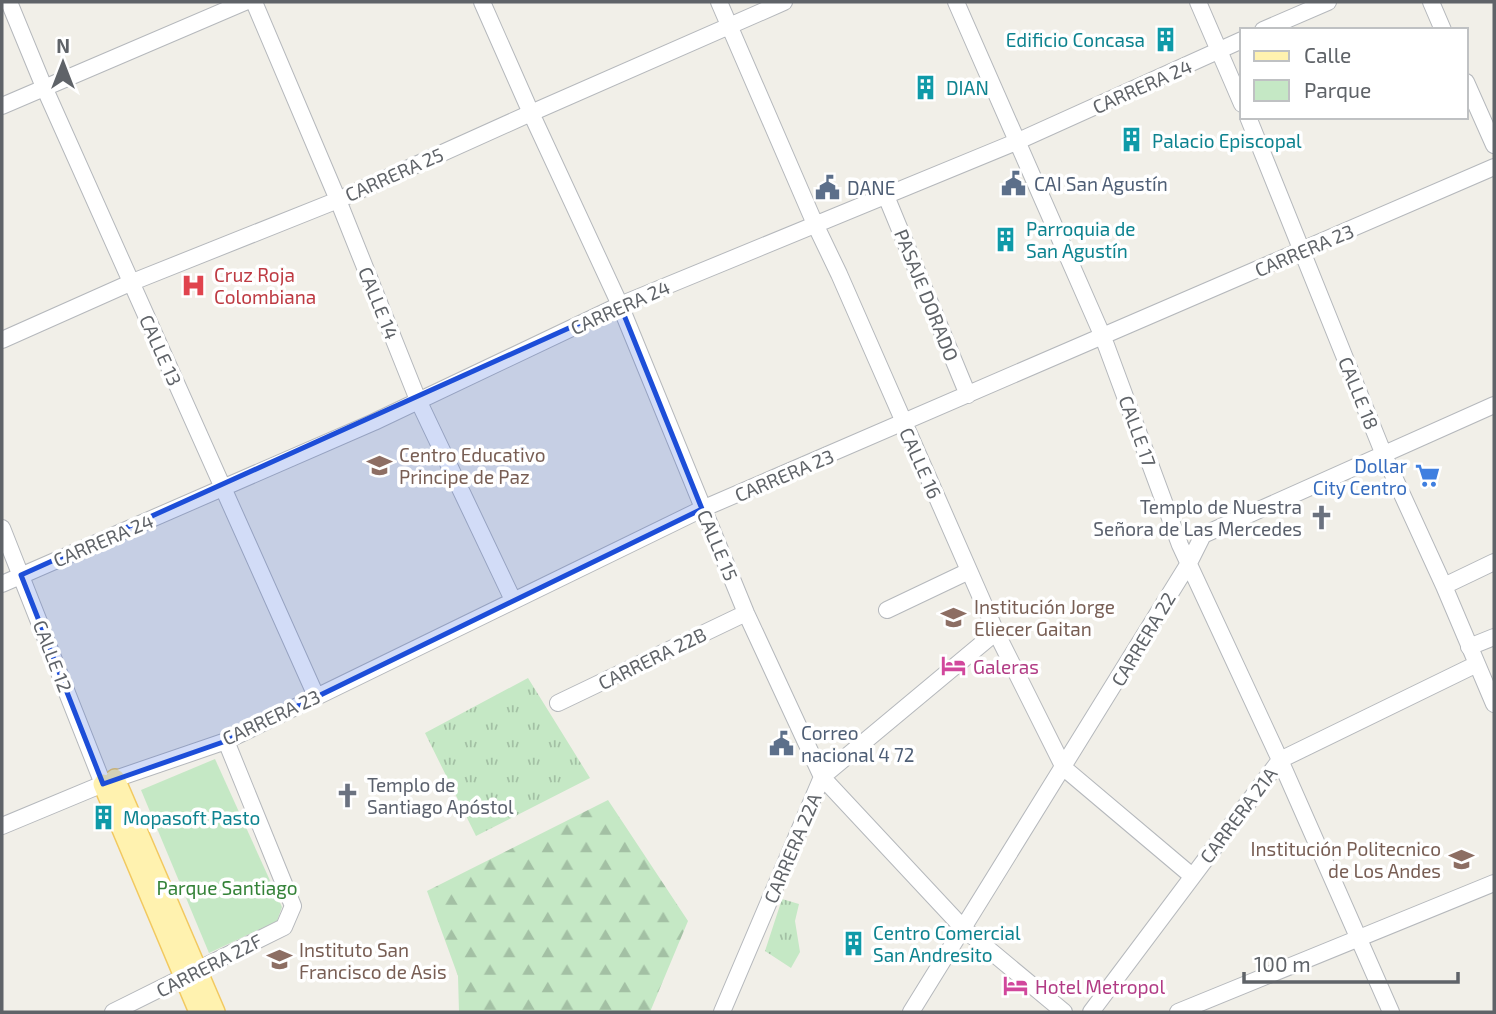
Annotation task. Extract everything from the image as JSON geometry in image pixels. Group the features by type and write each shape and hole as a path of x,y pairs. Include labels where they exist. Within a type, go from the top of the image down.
{"main road":[{"path":"109,782 190,974 199,1012"},
{"path":"190,974 215,1012"}],"street":[{"name":"CALLE 13","path":"9,2 130,283 316,696"},
{"path":"2,106 245,2"},
{"name":"CALLE 14","path":"254,2 338,200 418,400 513,600"},
{"name":"CALLE 15","path":"482,2 620,306 746,613 822,777 963,928 1064,1012"},
{"name":"CALLE 16","path":"719,2 996,632 1064,768 1192,876"},
{"name":"CARRERA 25","path":"2,340 130,283 338,200 784,2"},
{"name":"CALLE 17","path":"956,2 1103,337 1189,563 1280,760 1391,1012"},
{"path":"1198,2 1240,99"},
{"path":"1269,28 1328,2"},
{"path":"1431,2 1442,28"},
{"name":"CARRERA 24","path":"2,584 374,422 620,306 1016,142 1240,41"},
{"path":"1468,86 1494,145"},
{"name":"CALLE 18","path":"1249,119 1384,455 1494,704"},
{"name":"CARRERA 23","path":"2,826 109,782 226,741 702,509 1494,167"},
{"name":"PASAJE DORADO","path":"886,196 968,394"},
{"name":"CARRERA 22","path":"911,1012 1064,768 1189,563 1203,535 1494,405"},
{"name":"CALLE 12","path":"2,528 109,782"},
{"path":"1444,586 1494,562"},
{"path":"887,610 970,571"},
{"name":"CARRERA 22B","path":"558,703 746,613"},
{"name":"CARRERA 22A","path":"722,1012 822,777 996,632"},
{"path":"1469,647 1494,637"},
{"name":"CARRERA 21A","path":"1091,1012 1280,760 1477,664"},
{"name":"CARRERA 22F","path":"113,1012 284,927 293,906 226,741"},
{"path":"1178,1012 1494,883"}],"highlighted area":[{"path":"620,305 702,509 226,741 103,784 21,575"}],"green space":[{"path":"528,678 590,778 476,836 425,733"},
{"name":"Parque Santiago","path":"215,759 282,907 277,921 209,953 141,790"},
{"path":"608,800 688,921 650,1012 459,1012 458,976 427,891"},
{"path":"782,899 799,904 795,921 800,952 791,968 765,951"}],"place":[{"name":"Edificio Concasa","path":"1165,39"},
{"name":"DIAN","path":"926,87"},
{"name":"Palacio Episcopal","path":"1132,140"},
{"name":"CAI San Agustín","path":"1014,183"},
{"name":"DANE","path":"827,187"},
{"name":"Parroquia de San Agustín","path":"1006,239"},
{"name":"Cruz Roja Colombiana","path":"194,285"},
{"name":"Centro Educativo Principe de Paz","path":"379,465"},
{"name":"Dollar City Centro","path":"1427,476"},
{"name":"Templo de Nuestra Señora de Las Mercedes","path":"1322,517"},
{"name":"Institución Jorge Eliecer Gaitan","path":"954,617"},
{"name":"Galeras","path":"953,666"},
{"name":"Correo nacional 4 72","path":"781,743"},
{"name":"Templo de Santiago Apóstol","path":"347,795"},
{"name":"Mopasoft Pasto","path":"103,817"},
{"name":"Institución Politecnico de Los Andes","path":"1461,859"},
{"name":"Centro Comercial San Andresito","path":"853,943"},
{"name":"Instituto San Francisco de Asis","path":"279,960"},
{"name":"Hotel Metropol","path":"1015,986"}]}
